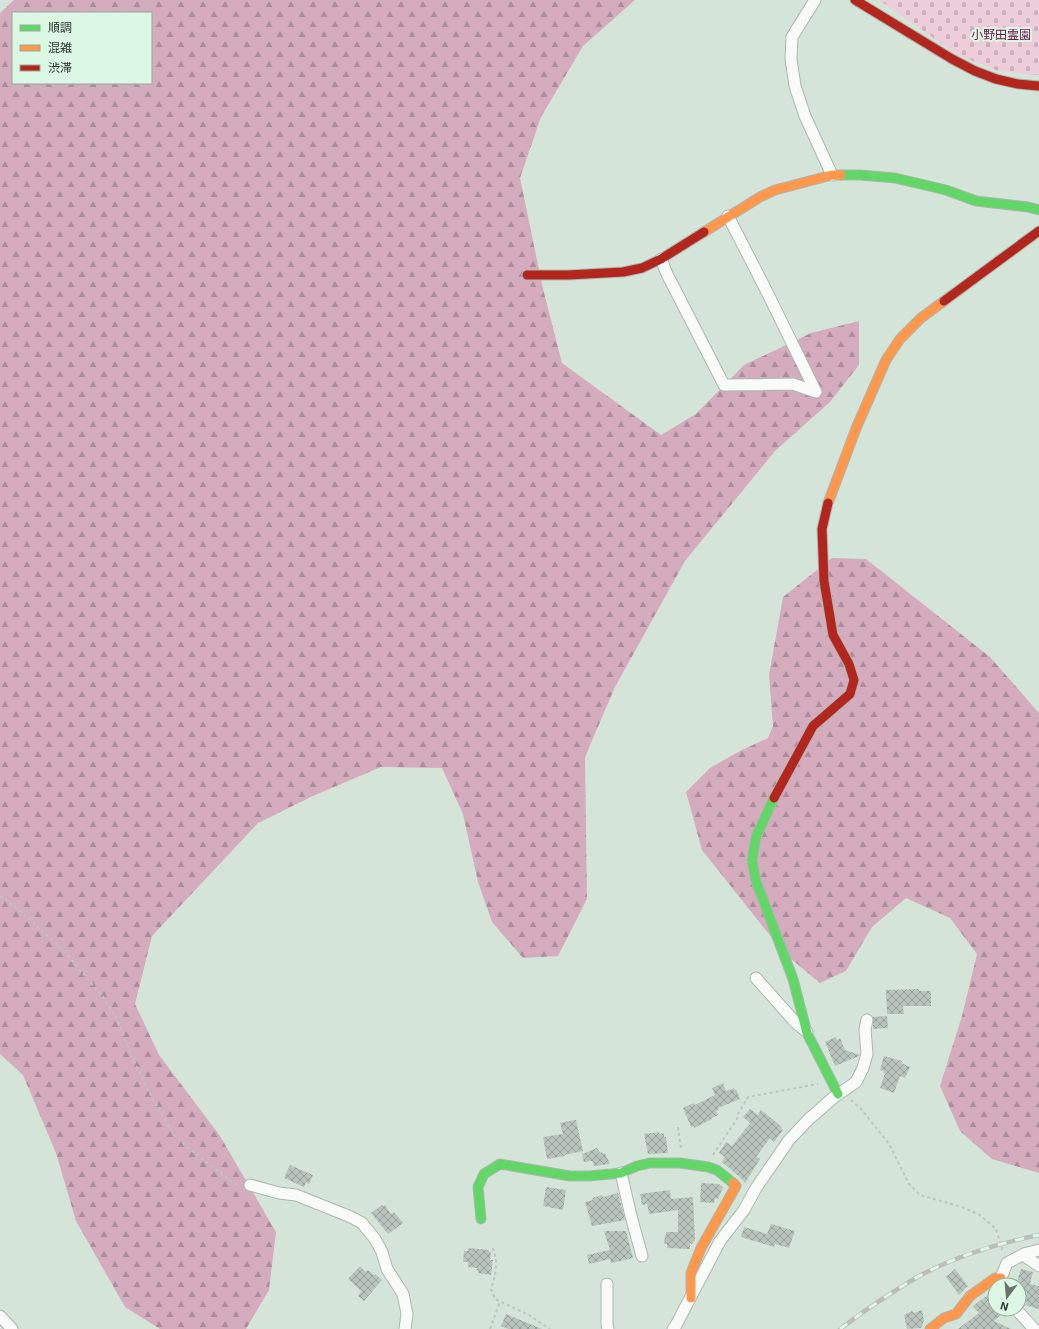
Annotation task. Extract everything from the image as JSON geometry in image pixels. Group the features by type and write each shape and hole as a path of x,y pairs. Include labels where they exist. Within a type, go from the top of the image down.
{"street":[{"path":"815,0 792,37 791,59 795,86 805,116 832,175"},
{"path":"855,0 952,59 975,71 996,79 1018,84 1039,86"},
{"path":"527,276 623,272 642,268 661,259 760,197 775,190 832,175 860,174 895,178 946,190 976,201 1028,207 1039,210"},
{"path":"661,259 667,274 724,385 793,384 816,392 728,216"},
{"path":"838,1094 807,1033 793,979 756,881 752,861 756,837 777,793 813,726 850,694 854,680 849,664 833,636 824,581 822,529 828,504 857,426 886,360 900,340 921,318 1039,230"},
{"path":"756,978 795,1022 807,1033"},
{"path":"673,1329 691,1298 720,1241 744,1210 756,1188 789,1140 809,1119 838,1094 856,1082 863,1068 866,1054 865,1029 868,1020"},
{"path":"481,1218 478,1187 484,1174 500,1164 570,1176 621,1173 637,1166 650,1163 680,1163 708,1167 717,1170 736,1186 699,1254 692,1272 691,1298"},
{"path":"621,1173 630,1216 642,1256"},
{"path":"250,1185 279,1193 296,1195 362,1223 375,1239 382,1252 387,1269 403,1294 407,1314 405,1329"},
{"path":"1003,1277 1007,1262 1024,1254 1039,1250"},
{"path":"1024,1254 1039,1266"},
{"path":"607,1284 608,1329"},
{"path":"930,1329 944,1318 956,1314 970,1296 987,1284"},
{"path":"0,1316 12,1329"},
{"path":"1027,1316 1039,1320"},
{"path":"1023,1317 1034,1329"}],"path":[{"path":"0,896 26,916 64,951 104,998 118,1021 131,1055 148,1090 172,1132 187,1147 235,1184 250,1185"},
{"path":"708,1167 710,1159 737,1119 738,1114 748,1097 831,1081"},
{"path":"838,1094 847,1096 862,1110 889,1144 909,1184 920,1195 962,1207 980,1215 996,1229 1007,1262"},
{"path":"678,1127 681,1148 689,1164"},
{"path":"493,1248 496,1264 495,1276 491,1289 495,1299 524,1312 550,1329"},
{"path":"490,1329 500,1302"}],"green space":[{"path":"14,0 635,0 583,46 541,117 520,178 543,289 562,363 661,435 696,414 744,365 811,333 859,321 859,365 830,402 775,451 685,561 615,687 585,757 587,899 558,956 523,958 492,922 478,882 463,814 442,768 381,767 313,796 258,823 152,936 135,1004 159,1055 220,1136 276,1232 269,1290 246,1329 160,1329 125,1307 76,1221 56,1153 23,1075 0,1054 0,13"},
{"name":"小野田霊園","path":"879,0 1039,0 1039,75 999,71 958,55"},
{"path":"832,558 866,559 990,657 1039,713 1039,1173 992,1159 960,1131 940,1086 962,1016 977,954 950,918 906,898 872,927 846,971 820,983 784,953 702,850 686,792 710,768 740,751 768,738 773,726 769,675 783,597"}],"building":[{"path":"919,989 919,991 931,991 931,1006 903,1006 904,1014 887,1014 886,990"},
{"path":"887,1016 888,1028 873,1029 873,1017"},
{"path":"836,1037 837,1040 840,1038 845,1050 860,1055 835,1066 825,1042"},
{"path":"884,1056 902,1061 901,1063 910,1067 905,1078 900,1076 894,1093 880,1088 885,1073 883,1073 884,1071 880,1070"},
{"path":"723,1083 726,1091 734,1088 734,1090 736,1089 740,1099 718,1108 719,1109 716,1111 718,1115 712,1119 694,1128 694,1126 691,1127 683,1108 694,1103 695,1105 715,1095 712,1088"},
{"path":"750,1109 758,1115 761,1110 782,1127 781,1129 783,1130 774,1142 770,1138 756,1157 760,1159 745,1183 722,1162 725,1157 719,1153 726,1142 732,1146 750,1123 743,1117"},
{"path":"576,1120 583,1151 547,1159 543,1137 563,1134 560,1123"},
{"path":"659,1132 659,1134 664,1133 664,1137 666,1137 668,1153 648,1154 644,1134"},
{"path":"597,1148 600,1153 605,1153 610,1164 594,1166 592,1161 584,1162 582,1154"},
{"path":"290,1165 313,1175 309,1184 306,1182 304,1187 284,1178"},
{"path":"701,1183 719,1184 723,1187 718,1199 715,1198 714,1203 700,1202"},
{"path":"546,1187 566,1190 563,1210 543,1206"},
{"path":"670,1190 671,1199 693,1197 695,1240 692,1244 690,1244 690,1249 667,1248 667,1244 664,1244 666,1232 678,1232 678,1210 649,1214 647,1204 642,1205 640,1194"},
{"path":"618,1193 625,1220 592,1226 585,1202 602,1195 603,1197"},
{"path":"382,1205 385,1205 391,1214 394,1212 403,1223 388,1234 371,1213"},
{"path":"771,1224 795,1231 789,1248 775,1244 774,1247 741,1237 744,1227 767,1234"},
{"path":"604,1231 626,1231 633,1258 611,1263 610,1259 589,1264 587,1255 610,1250"},
{"path":"468,1248 489,1250 489,1252 491,1252 490,1260 493,1260 491,1275 478,1273 478,1270 476,1270 477,1268 468,1267 468,1262 463,1262 464,1251 468,1251"},
{"path":"360,1266 366,1272 368,1270 382,1280 364,1301 358,1296 363,1289 361,1291 348,1279"},
{"path":"955,1269 968,1286 959,1295 946,1277"},
{"path":"1021,1269 1033,1272 1030,1284 1039,1286 1039,1309 1027,1306 1027,1277 1018,1277"},
{"path":"987,1296 987,1317 999,1317 994,1321 1011,1329 958,1329 979,1313 973,1307"},
{"path":"922,1310 924,1321 921,1328 907,1329 904,1315 912,1311 914,1313"},
{"path":"506,1314 542,1329 508,1329 501,1326"}],"railway":[{"path":"840,1329 867,1309 929,1271 975,1252 1039,1235"}],"traffic: fast":[{"path":"841,175 895,178 946,190 976,201 1028,207 1039,210"},
{"path":"774,798 756,837 752,861 756,881 793,979 807,1033 838,1094"},
{"path":"481,1219 478,1187 484,1174 500,1164 570,1176 589,1176 621,1173 637,1166 650,1163 680,1163 708,1167 717,1170 733,1183"}],"traffic: slow":[{"path":"704,232 760,197 775,190 832,175 841,175"},
{"path":"828,503 857,426 886,360 900,339 921,318 944,301"},
{"path":"691,1298 691,1273 701,1248 736,1186 733,1183"},
{"path":"930,1329 944,1318 956,1314 970,1296 987,1284"}],"traffic: jam":[{"path":"855,0 952,59 975,71 996,79 1018,84 1039,86"},
{"path":"944,301 1039,231"},
{"path":"527,275 568,275 623,272 642,268 661,259 704,232"},
{"path":"774,798 813,726 850,694 854,680 849,664 833,635 824,581 822,529 828,503"}]}
